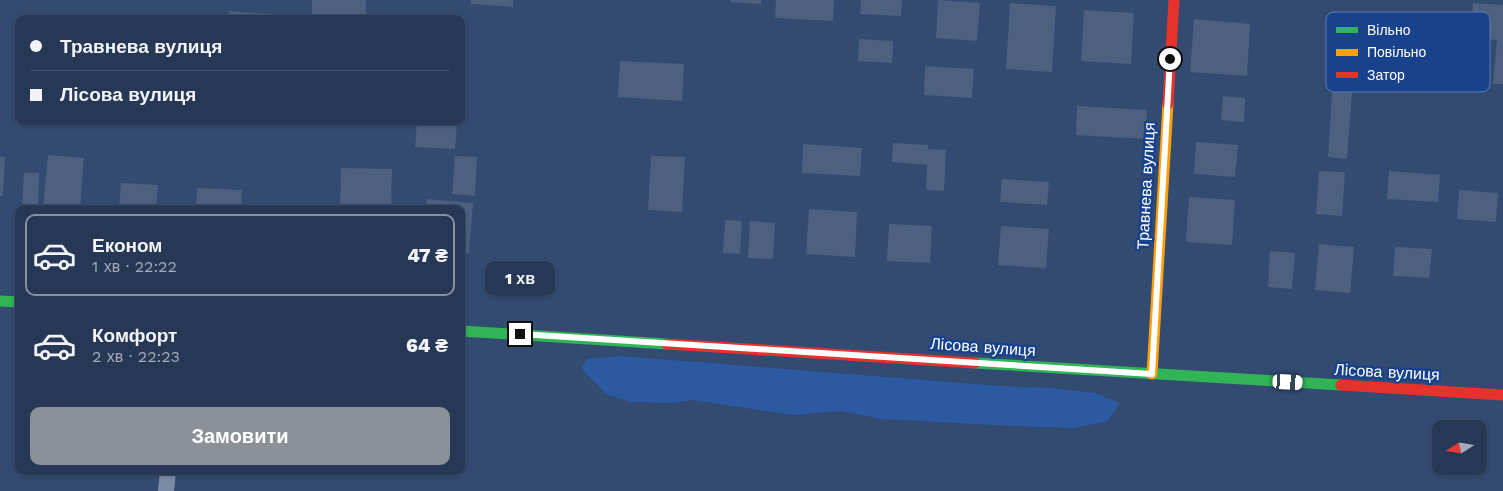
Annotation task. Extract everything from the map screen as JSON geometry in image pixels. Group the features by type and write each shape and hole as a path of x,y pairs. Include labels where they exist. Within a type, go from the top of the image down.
{"street":[{"name":"Травнева вулиця","path":"1152,374 1174,0"},
{"path":"0,301 15,302"},
{"name":"Лісова вулиця","path":"465,331 1503,395"},
{"path":"166,491 168,475"}],"shaded area":[{"path":"621,356 1000,386 1051,388 1095,393 1120,403 1108,421 1074,428 882,419 842,411 792,415 693,400 672,403 631,402 606,394 581,368 588,359"}],"building":[{"path":"312,0 366,0 366,15 312,15"},
{"path":"471,0 513,0 513,7 471,4"},
{"path":"731,0 761,0 761,4 731,2"},
{"path":"776,0 834,0 833,21 775,18"},
{"path":"861,0 902,0 901,16 860,14"},
{"path":"938,0 980,3 977,41 936,38"},
{"path":"1010,3 1056,6 1052,72 1006,69"},
{"path":"1473,3 1503,5 1503,84 1493,84 1497,40 1490,39 1490,12 1472,12"},
{"path":"1084,10 1134,13 1131,64 1081,61"},
{"path":"229,11 272,14 272,15 229,15"},
{"path":"1194,19 1250,24 1247,76 1190,72"},
{"path":"859,39 893,41 892,63 858,61"},
{"path":"620,61 684,64 682,101 618,97"},
{"path":"925,66 974,69 972,98 924,95"},
{"path":"1332,92 1352,92 1347,159 1328,157"},
{"path":"1223,96 1245,98 1244,122 1221,120"},
{"path":"1077,106 1147,110 1145,139 1076,135"},
{"path":"417,125 457,125 455,149 415,147"},
{"path":"1196,142 1238,145 1235,177 1194,174"},
{"path":"893,143 928,145 928,149 946,150 944,191 926,190 927,165 892,162"},
{"path":"803,144 862,148 860,176 802,173"},
{"path":"48,155 84,158 80,205 43,205"},
{"path":"455,156 477,157 475,196 452,194"},
{"path":"651,156 685,157 682,212 648,210"},
{"path":"0,157 5,157 3,196 0,196"},
{"path":"341,168 392,169 391,205 340,205"},
{"path":"1319,171 1345,172 1342,216 1316,214"},
{"path":"1389,171 1440,175 1438,202 1387,199"},
{"path":"24,173 39,173 38,205 22,205"},
{"path":"1002,179 1049,182 1047,205 1000,202"},
{"path":"121,183 158,185 156,205 119,205"},
{"path":"197,188 242,190 241,205 196,205"},
{"path":"1459,190 1498,193 1496,222 1457,219"},
{"path":"1189,197 1235,200 1232,245 1186,242"},
{"path":"427,199 473,203 469,253 465,252 465,205 426,205"},
{"path":"809,209 857,212 855,257 806,254"},
{"path":"725,220 742,221 740,254 723,253"},
{"path":"750,221 775,223 773,259 748,258"},
{"path":"889,224 932,226 930,263 887,261"},
{"path":"1001,226 1049,229 1046,268 998,265"},
{"path":"1319,244 1354,247 1350,293 1315,290"},
{"path":"1395,247 1432,249 1429,278 1393,276"},
{"path":"1270,251 1295,253 1292,289 1268,287"}],"traffic: fast":[{"path":"0,301 15,302"},
{"path":"465,331 667,344"},
{"path":"975,363 1341,385"}],"traffic: slow":[{"path":"1152,374 1168,104"}],"traffic: jam":[{"path":"1168,104 1174,0"},
{"path":"667,344 975,363"},
{"path":"1341,385 1503,395"}],"route":[{"path":"520,334 1152,374 1170,59"}]}
